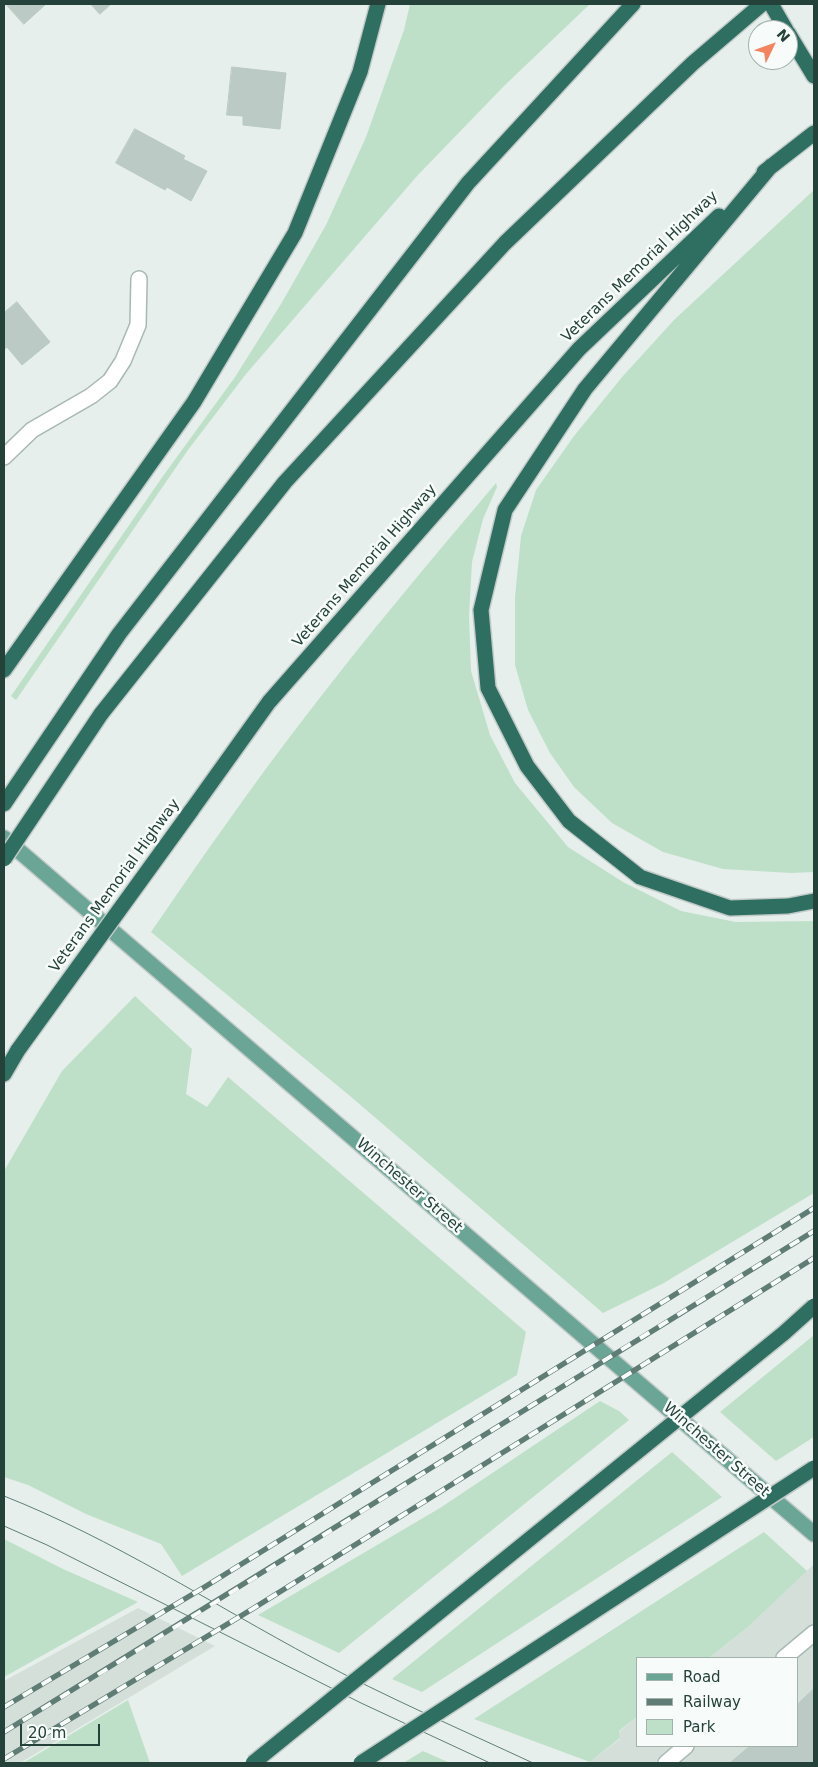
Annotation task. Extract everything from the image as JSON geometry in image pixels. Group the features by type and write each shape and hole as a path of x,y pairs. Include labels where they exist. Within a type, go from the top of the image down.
{"highway":[{"path":"7,665 194,402 295,233 360,72 378,4"},
{"path":"4,804 119,634 468,183 633,4"},
{"path":"4,860 101,714 284,482 505,243 693,63 762,4"},
{"path":"771,4 780,20"},
{"path":"798,49 814,76"},
{"name":"Veterans Memorial Highway","path":"4,1074 18,1050 269,702 579,349 771,166 814,133"},
{"path":"771,166 585,389 505,510 481,610 488,688 527,766 569,821 640,877 730,908 788,906 814,902"},
{"path":"253,1763 814,1306"},
{"path":"361,1763 814,1468"}],"main road":[{"name":"Winchester Street","path":"4,838 814,1534"}],"street":[{"path":"4,456 32,430 91,396 110,381 124,362 138,325 139,279"},
{"path":"785,1657 814,1633"},
{"path":"666,1763 685,1747"}],"shaded area":[{"path":"814,1564 814,1763 590,1762 620,1739 619,1732 636,1718 636,1747 798,1747 798,1657 710,1657 748,1627"},
{"path":"138,1608 215,1646 20,1763 4,1763 4,1681"}],"green space":[{"path":"410,4 590,4 504,86 417,176 246,374 188,450 16,700 11,696 163,476 235,377 281,304 326,225 366,137 404,30"},
{"path":"814,190 814,872 791,873 723,869 663,852 612,823 574,787 550,753 528,710 515,665 515,597 521,536 536,490 574,436 623,376 674,320"},
{"path":"496,483 497,487 483,519 472,562 469,616 471,671 490,735 515,783 568,847 623,882 681,911 736,922 814,921 814,1193 662,1284 603,1313 350,1096 151,932 265,770 328,687"},
{"path":"135,996 192,1049 186,1094 207,1107 228,1077 526,1332 517,1375 182,1576 161,1544 86,1514 28,1485 4,1477 4,1171 62,1071"},
{"path":"814,1335 814,1437 776,1461 720,1412"},
{"path":"600,1401 619,1411 629,1420 339,1653 258,1615 440,1508"},
{"path":"672,1452 722,1497 422,1692 392,1679"},
{"path":"764,1532 807,1571 748,1627 710,1657 636,1657 636,1718 619,1731 620,1738 590,1762 474,1719"},
{"path":"4,1539 63,1569 138,1602 4,1677"},
{"path":"128,1700 150,1763 23,1763"},
{"path":"423,1751 450,1763 403,1763"}],"building":[{"path":"6,4 46,4 24,24"},
{"path":"91,4 111,4 100,14"},
{"path":"232,67 286,73 280,129 243,125 243,116 227,115"},
{"path":"135,129 185,156 183,159 207,171 191,201 167,187 165,190 116,163"},
{"path":"17,302 50,342 22,365 7,347 4,350 4,313"},
{"path":"814,1689 814,1763 730,1763 749,1747 798,1747 798,1704"}],"tram line":[{"path":"4,1496 44,1513 123,1552 342,1673 533,1763"},
{"path":"4,1526 47,1545 361,1703 490,1763"}],"railway":[{"path":"4,1707 203,1588 814,1208"},
{"path":"4,1732 814,1231"},
{"path":"4,1759 254,1608 814,1258"}]}
